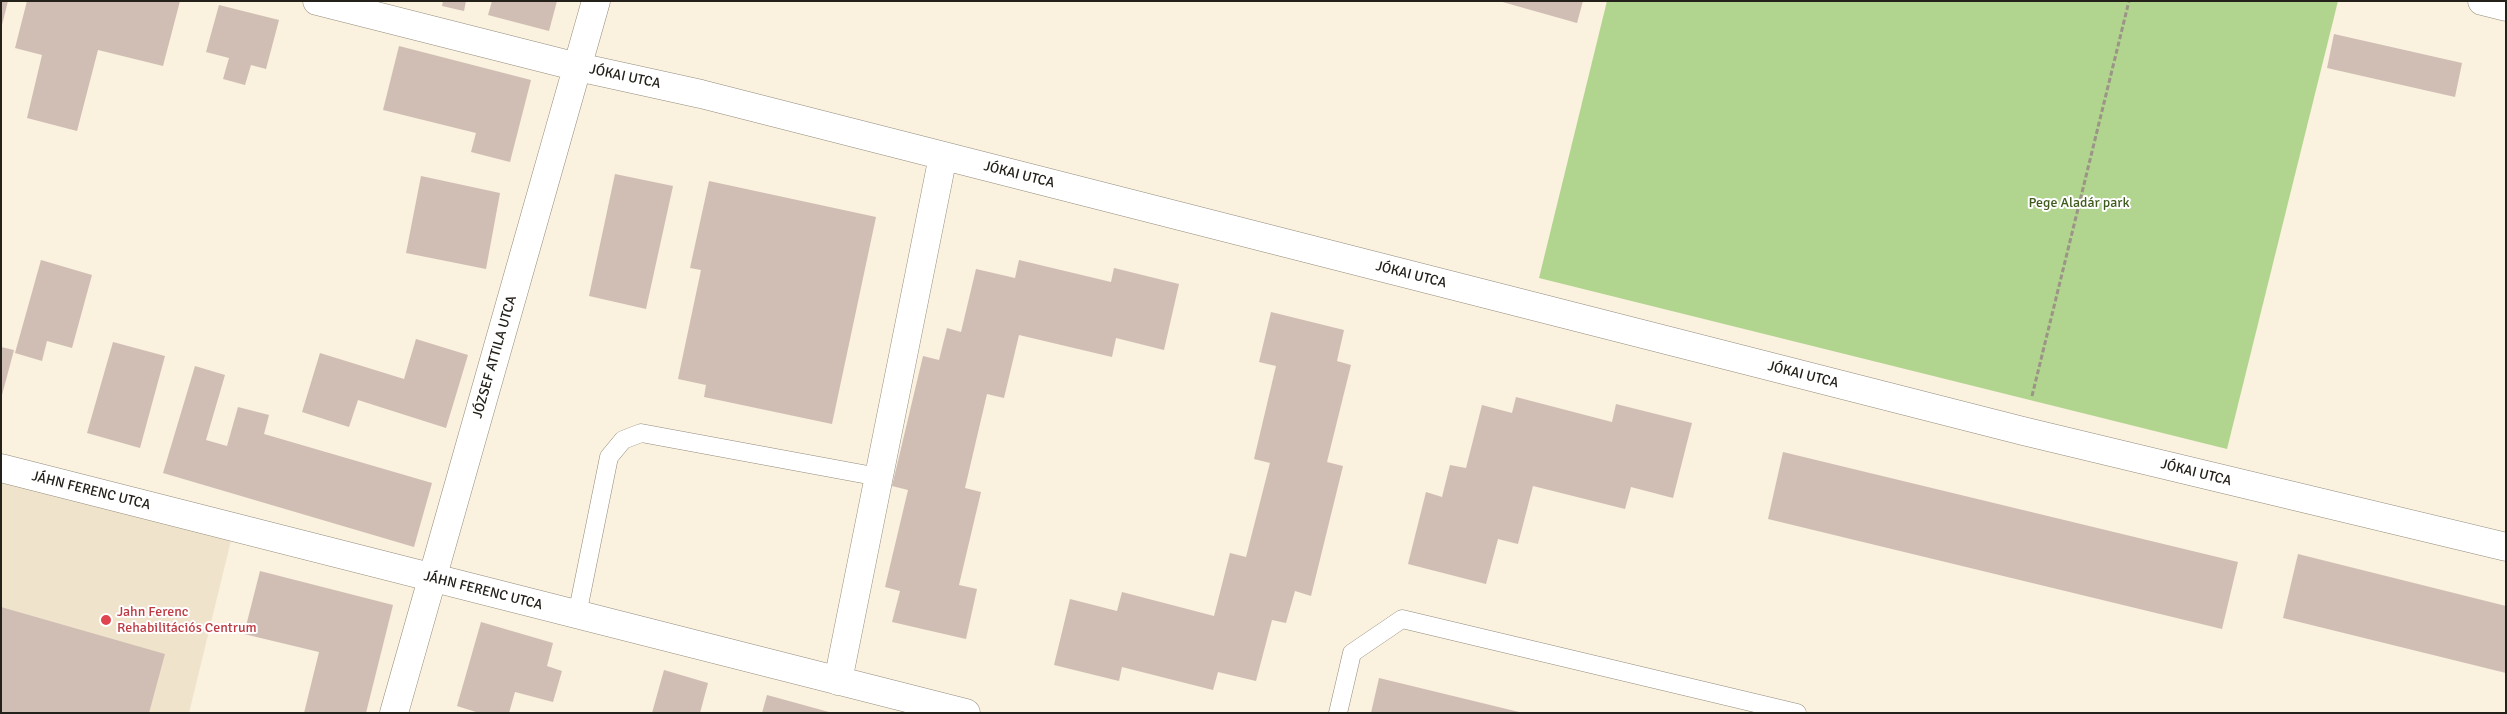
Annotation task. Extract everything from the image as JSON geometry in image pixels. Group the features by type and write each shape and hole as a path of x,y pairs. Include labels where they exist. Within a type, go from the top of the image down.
{"street":[{"name":"JÓKAI UTCA","path":"316,1 578,67 701,94 2023,431 2506,547"},
{"name":"JÓZSEF ATTILA UTCA","path":"394,713 596,1"},
{"path":"2482,1 2506,7"},
{"path":"838,681 943,156"},
{"name":"JÁHN FERENC UTCA","path":"1,468 966,713"}],"lane":[{"path":"577,615 609,457 623,440 642,433 879,477"},
{"path":"1338,713 1352,654 1402,619 1797,713"}],"path":[{"path":"2023,431 2129,1"}],"shaded area":[{"name":"Jahn Ferenc Rehabilitációs Centrum","path":"1,468 234,528 189,713 1,713"}],"green space":[{"name":"Pege Aladár park","path":"1607,1 2338,1 2227,449 1539,278"}],"building":[{"path":"1,1 8,1 2,25 1,25"},
{"path":"27,1 180,1 163,66 98,50 77,131 27,118 42,55 15,48"},
{"path":"443,1 466,1 464,11 442,6"},
{"path":"492,1 557,1 549,31 488,15"},
{"path":"1499,1 1583,1 1577,23"},
{"path":"219,5 279,20 266,69 251,65 245,85 223,79 229,58 206,52"},
{"path":"2334,34 2462,63 2455,97 2327,68"},
{"path":"399,46 531,80 510,162 471,152 476,133 383,110"},
{"path":"615,174 673,186 646,309 589,296"},
{"path":"421,176 500,193 486,269 406,253"},
{"path":"709,181 876,217 832,424 704,397 706,385 678,379 701,270 690,268"},
{"path":"41,260 92,275 72,348 47,341 42,361 15,353"},
{"path":"1019,260 1111,282 1114,268 1179,284 1164,350 1116,338 1112,357 1019,335 1004,398 987,394 965,488 981,492 959,585 977,589 966,639 892,622 900,591 885,587 908,490 892,486 923,356 939,360 947,328 961,332 976,269 1015,278"},
{"path":"1271,312 1344,330 1337,361 1351,365 1327,462 1343,466 1311,596 1295,591 1286,623 1272,620 1256,681 1218,672 1213,690 1122,667 1119,681 1054,665 1070,599 1117,611 1122,592 1214,616 1230,553 1246,557 1270,463 1254,459 1276,366 1259,362"},
{"path":"416,339 468,355 446,428 358,400 349,427 302,412 320,353 404,379"},
{"path":"113,342 165,356 140,448 87,433"},
{"path":"1,347 14,350 2,395 1,395"},
{"path":"195,366 225,375 206,440 227,446 238,407 269,415 264,434 432,483 414,547 163,473"},
{"path":"1516,397 1612,422 1616,404 1692,423 1673,498 1631,487 1625,509 1533,486 1518,544 1498,539 1486,584 1408,564 1426,492 1442,497 1450,465 1466,468 1482,405 1512,413"},
{"path":"1783,452 2238,562 2222,629 1768,519"},
{"path":"2298,554 2506,606 2506,673 2283,618"},
{"path":"260,571 393,605 366,713 304,713 319,652 244,634"},
{"path":"1,607 165,654 149,713 1,713"},
{"path":"481,622 553,643 547,666 562,671 553,702 515,692 509,713 479,713 457,706"},
{"path":"664,670 708,683 700,713 652,713"},
{"path":"1379,678 1519,712 1371,713"},
{"path":"767,695 829,712 762,713"}],"place":[{"name":"Jahn Ferenc Rehabilitációs Centrum","path":"106,620"}]}
